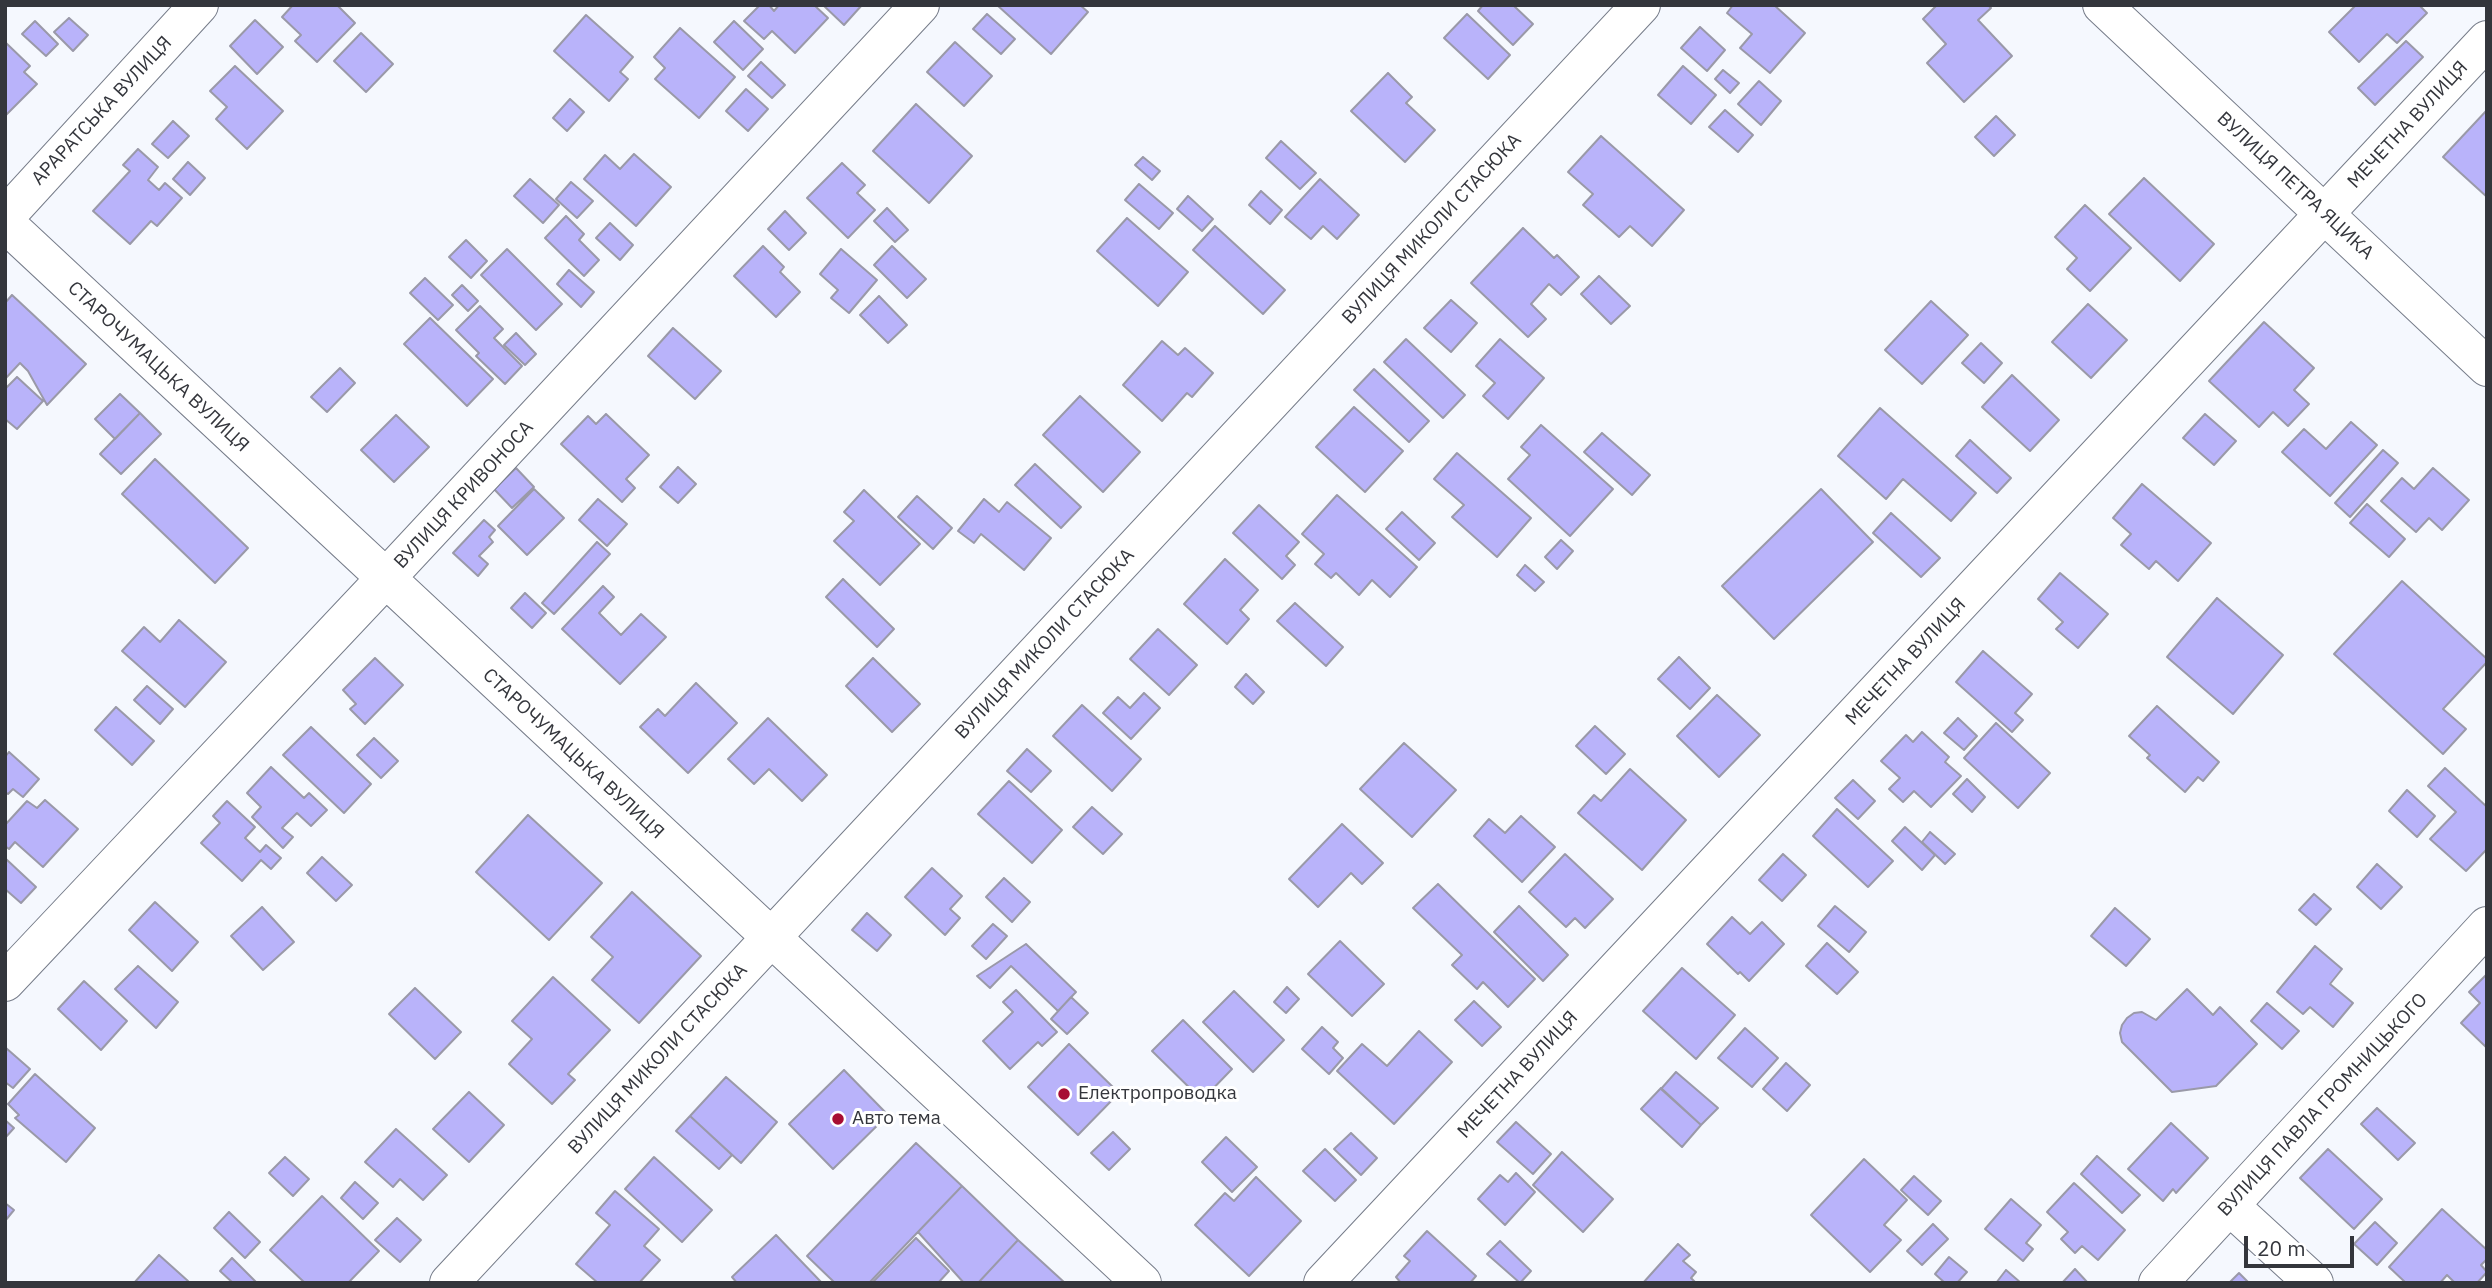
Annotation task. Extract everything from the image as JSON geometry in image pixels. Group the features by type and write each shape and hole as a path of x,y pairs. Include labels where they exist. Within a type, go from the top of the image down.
{"street":[{"name":"АРАРАТСЬКА ВУЛИЦЯ","path":"5,217 199,5"},
{"name":"ВУЛИЦЯ КРИВОНОСА","path":"5,982 920,5"},
{"name":"ВУЛИЦЯ МИКОЛИ СТАСЮКА","path":"449,1283 1641,5"},
{"name":"ВУЛИЦЯ ПЕТРА ЯЦИКА","path":"2102,5 2487,368"},
{"name":"МЕЧЕТНА ВУЛИЦЯ","path":"1323,1283 2487,40"},
{"name":"СТАРОЧУМАЦЬКА ВУЛИЦЯ","path":"5,223 1142,1283"},
{"name":"ВУЛИЦЯ ПАВЛА ГРОМНИЦЬКОГО","path":"2158,1283 2487,926"},
{"path":"2230,1206 2314,1283"}],"building":[{"path":"293,5 337,5 355,23 317,62 295,41 301,35 282,17"},
{"path":"760,5 769,5 774,11 779,5 814,5 828,18 795,53 772,31 764,39 744,21"},
{"path":"823,5 862,5 844,25"},
{"path":"997,5 1080,5 1088,12 1051,54"},
{"path":"1483,5 1513,5 1533,24 1513,45 1478,11"},
{"path":"1733,5 1774,5 1805,33 1770,73 1740,48 1752,34 1727,13"},
{"path":"1937,5 1988,5 1991,8 1978,20 2012,56 1964,102 1927,63 1946,44 1923,19"},
{"path":"2356,5 2419,5 2427,13 2397,43 2387,34 2359,62 2329,32"},
{"path":"987,14 1015,39 1001,54 973,29"},
{"path":"1467,14 1510,55 1488,79 1444,38"},
{"path":"586,15 633,57 620,72 628,79 609,101 554,51"},
{"path":"69,18 88,35 73,51 54,32"},
{"path":"255,20 283,47 257,74 230,46"},
{"path":"35,21 58,44 46,56 22,34"},
{"path":"734,21 763,49 743,70 714,42"},
{"path":"1700,27 1725,50 1707,71 1681,48"},
{"path":"680,28 735,77 699,118 655,79 665,68 654,57"},
{"path":"361,33 393,64 366,92 334,61"},
{"path":"2406,41 2423,57 2375,105 2358,88"},
{"path":"5,42 30,66 24,72 37,84 5,116"},
{"path":"955,42 992,76 964,106 927,72"},
{"path":"761,62 785,85 772,98 748,76"},
{"path":"235,66 283,111 247,149 216,119 227,107 210,91"},
{"path":"1683,66 1716,95 1691,124 1658,95"},
{"path":"1723,70 1739,83 1730,93 1715,79"},
{"path":"1388,73 1412,97 1406,103 1435,130 1405,162 1351,111"},
{"path":"1759,81 1781,101 1761,125 1738,104"},
{"path":"746,89 768,109 748,131 726,111"},
{"path":"570,99 584,112 567,131 553,118"},
{"path":"916,104 972,156 929,203 873,151"},
{"path":"1725,110 1753,135 1738,152 1709,127"},
{"path":"2487,110 2487,197 2443,157"},
{"path":"1996,116 2015,135 1994,156 1975,137"},
{"path":"173,121 189,136 168,158 152,144"},
{"path":"1601,136 1684,210 1652,246 1630,226 1619,237 1583,205 1593,194 1568,172"},
{"path":"1281,141 1316,173 1300,189 1266,158"},
{"path":"138,149 158,167 148,180 159,190 165,183 182,198 157,226 151,221 130,244 93,211 130,171 123,165"},
{"path":"634,154 671,187 636,226 584,179 605,155 620,169"},
{"path":"1143,157 1160,171 1152,180 1135,165"},
{"path":"188,162 205,178 190,195 173,179"},
{"path":"842,163 865,185 857,193 875,210 848,238 807,198"},
{"path":"2144,178 2214,244 2180,281 2109,214"},
{"path":"530,179 559,205 543,223 514,196"},
{"path":"1320,179 1359,215 1337,239 1323,226 1311,239 1285,217"},
{"path":"571,182 593,201 577,218 556,199"},
{"path":"1139,184 1173,213 1159,229 1125,200"},
{"path":"1261,191 1282,210 1270,224 1249,205"},
{"path":"1188,196 1213,219 1202,231 1177,209"},
{"path":"2085,205 2131,248 2090,291 2067,269 2077,258 2055,237"},
{"path":"887,208 908,230 895,242 874,221"},
{"path":"785,211 806,233 789,250 768,229"},
{"path":"566,216 584,234 579,240 599,260 584,276 545,238"},
{"path":"1127,218 1188,272 1158,306 1097,251"},
{"path":"610,223 633,245 620,260 596,238"},
{"path":"1215,226 1285,290 1263,314 1193,250"},
{"path":"1523,228 1554,258 1557,255 1579,277 1561,295 1549,284 1531,304 1546,319 1528,337 1471,283"},
{"path":"466,240 487,261 471,278 449,257"},
{"path":"763,246 784,267 780,272 800,292 776,317 734,276"},
{"path":"892,246 926,279 907,298 874,265"},
{"path":"507,249 562,304 536,330 481,275"},
{"path":"841,249 877,280 849,313 831,298 838,290 820,274"},
{"path":"569,270 594,292 581,307 557,284"},
{"path":"1599,276 1630,306 1611,324 1581,294"},
{"path":"425,278 453,305 438,320 410,293"},
{"path":"462,285 478,301 468,311 452,295"},
{"path":"12,295 86,364 47,405 28,371 20,363 5,379 5,303"},
{"path":"879,296 907,325 888,343 860,315"},
{"path":"1451,300 1477,323 1451,352 1424,328"},
{"path":"1931,301 1968,335 1922,384 1885,350"},
{"path":"2088,304 2127,340 2091,378 2052,342"},
{"path":"480,306 503,329 494,338 522,366 505,384 476,356 479,353 456,330"},
{"path":"430,318 493,379 467,406 404,344"},
{"path":"2264,322 2314,368 2294,390 2309,404 2288,426 2273,412 2259,427 2209,381"},
{"path":"673,328 721,371 695,399 648,356"},
{"path":"516,333 536,354 525,365 504,345"},
{"path":"1406,339 1465,395 1443,418 1384,362"},
{"path":"1500,339 1544,378 1508,419 1483,396 1495,383 1476,366"},
{"path":"1162,341 1178,355 1185,348 1213,373 1192,397 1187,393 1162,421 1123,385"},
{"path":"1981,343 2002,363 1984,383 1962,363"},
{"path":"340,368 355,383 327,412 311,397"},
{"path":"1374,369 1429,421 1409,442 1354,390"},
{"path":"2012,375 2059,420 2030,451 1982,407"},
{"path":"17,377 43,401 17,429 5,419 5,389"},
{"path":"120,394 140,413 115,439 95,419"},
{"path":"1080,396 1140,452 1103,492 1043,435"},
{"path":"1354,407 1403,451 1365,492 1316,447"},
{"path":"1880,408 1976,493 1951,521 1903,479 1886,499 1838,456"},
{"path":"140,413 161,434 121,474 100,454"},
{"path":"606,414 649,455 626,479 635,488 622,502 561,444 588,416 596,424"},
{"path":"2205,414 2236,441 2214,465 2183,438"},
{"path":"396,415 429,447 394,482 361,450"},
{"path":"2351,422 2377,445 2330,496 2282,452 2304,429 2326,449"},
{"path":"1541,425 1613,489 1570,536 1508,479 1530,455 1521,447"},
{"path":"1602,433 1650,475 1632,495 1584,452"},
{"path":"1970,440 2011,478 1997,493 1956,456"},
{"path":"2383,450 2398,463 2350,517 2335,503"},
{"path":"1457,453 1531,518 1497,557 1452,517 1464,505 1434,479"},
{"path":"155,459 248,548 215,583 122,494"},
{"path":"1035,464 1081,507 1061,528 1015,485"},
{"path":"678,467 696,484 678,503 660,487"},
{"path":"516,468 534,487 512,508 494,489"},
{"path":"2433,468 2469,500 2442,530 2429,518 2416,532 2381,501 2402,478 2414,489"},
{"path":"2142,484 2211,543 2178,581 2156,561 2149,569 2121,545 2131,534 2113,518"},
{"path":"534,489 564,518 527,555 498,526"},
{"path":"1821,489 1873,542 1774,639 1722,586"},
{"path":"864,490 920,544 880,585 834,541 854,521 844,512"},
{"path":"1337,495 1417,567 1390,597 1372,580 1359,595 1336,573 1331,578 1315,564 1324,554 1302,534"},
{"path":"917,496 952,528 933,549 898,517"},
{"path":"598,499 627,524 607,546 579,520"},
{"path":"984,499 999,512 1007,502 1051,538 1024,570 981,534 974,543 958,531"},
{"path":"2367,504 2405,539 2389,557 2350,523"},
{"path":"1259,505 1299,542 1286,556 1295,565 1282,579 1233,533"},
{"path":"1402,512 1435,543 1419,560 1386,529"},
{"path":"1891,513 1940,558 1921,577 1873,533"},
{"path":"484,520 495,530 489,537 493,542 479,556 488,564 478,576 453,553"},
{"path":"1561,540 1573,551 1557,569 1545,557"},
{"path":"597,542 610,554 554,614 542,603"},
{"path":"1225,559 1258,590 1240,610 1249,619 1227,644 1184,604"},
{"path":"1525,565 1544,582 1535,591 1517,575"},
{"path":"2060,573 2108,614 2078,648 2056,629 2063,622 2038,599"},
{"path":"843,579 894,629 877,647 826,597"},
{"path":"2402,581 2487,659 2443,709 2466,729 2443,754 2334,654"},
{"path":"603,586 614,597 599,613 621,635 641,614 666,637 620,684 562,629"},
{"path":"525,593 546,613 532,628 511,608"},
{"path":"2217,598 2283,655 2233,714 2167,657"},
{"path":"1295,603 1343,647 1326,666 1277,621"},
{"path":"179,620 226,662 185,707 122,651 144,627 160,642"},
{"path":"1158,629 1197,665 1169,695 1130,659"},
{"path":"1983,651 2032,694 2015,713 2023,720 2012,732 1956,682"},
{"path":"1679,657 1710,688 1690,709 1658,679"},
{"path":"375,658 403,685 365,724 350,709 356,704 343,690"},
{"path":"873,658 920,704 892,732 846,686"},
{"path":"1246,674 1264,692 1253,704 1235,687"},
{"path":"696,683 737,723 688,773 640,727 658,709 665,716"},
{"path":"147,686 173,709 160,724 134,700"},
{"path":"1144,693 1160,708 1131,739 1103,713 1118,697 1130,708"},
{"path":"1717,695 1760,735 1719,777 1677,736"},
{"path":"1082,705 1141,759 1112,791 1053,736"},
{"path":"2157,706 2219,762 2203,781 2198,777 2185,792 2147,758 2150,755 2129,736"},
{"path":"116,707 154,741 132,765 95,730"},
{"path":"768,718 827,775 802,801 769,769 754,784 728,759"},
{"path":"1958,718 1977,736 1964,750 1944,733"},
{"path":"1996,723 2050,773 2018,808 1964,758"},
{"path":"1595,726 1625,754 1606,774 1576,746"},
{"path":"311,727 371,784 344,813 283,755"},
{"path":"1922,732 1949,757 1945,762 1961,776 1931,807 1914,791 1903,802 1889,789 1900,778 1881,761 1906,735 1913,742"},
{"path":"374,738 398,761 381,778 357,755"},
{"path":"1404,743 1456,790 1412,837 1360,789"},
{"path":"1027,749 1051,771 1031,792 1007,771"},
{"path":"9,752 39,779 23,797 13,789 8,794 5,792 5,757"},
{"path":"271,767 304,798 309,793 327,810 311,826 297,813 282,828 293,837 283,848 252,817 261,807 247,793"},
{"path":"2445,768 2487,807 2487,849 2466,871 2430,839 2456,812 2428,786"},
{"path":"1630,769 1686,820 1642,870 1578,813 1594,795 1601,801"},
{"path":"1967,779 1985,797 1972,812 1953,794"},
{"path":"1853,780 1875,801 1858,819 1835,798"},
{"path":"1009,781 1062,830 1032,863 978,814"},
{"path":"2407,790 2435,816 2417,837 2389,811"},
{"path":"45,800 78,829 43,867 15,842 9,849 5,846 5,825 27,801 37,808"},
{"path":"227,801 255,827 245,838 260,852 266,845 281,858 271,869 261,860 242,881 201,843 220,823 213,816"},
{"path":"1092,807 1122,834 1103,854 1073,827"},
{"path":"1837,809 1893,861 1868,887 1813,836"},
{"path":"528,815 602,883 549,940 476,872"},
{"path":"1521,816 1555,847 1522,882 1474,836 1489,819 1505,833"},
{"path":"1342,824 1383,863 1362,884 1351,873 1318,907 1289,879"},
{"path":"1905,827 1935,855 1922,870 1892,841"},
{"path":"1930,832 1955,854 1945,864 1922,842"},
{"path":"1565,854 1613,899 1585,928 1575,918 1566,927 1529,892"},
{"path":"1783,854 1806,875 1782,901 1759,880"},
{"path":"322,857 352,885 336,901 307,873"},
{"path":"6,859 36,887 21,903 5,889"},
{"path":"2377,864 2402,887 2381,909 2357,887"},
{"path":"932,868 962,896 950,909 960,918 945,935 905,897"},
{"path":"1004,878 1030,902 1012,922 986,897"},
{"path":"1438,884 1535,979 1508,1007 1483,982 1477,989 1452,965 1462,955 1413,908"},
{"path":"632,892 701,956 639,1023 592,980 613,957 591,937"},
{"path":"2314,894 2331,909 2316,925 2299,910"},
{"path":"155,902 198,942 172,971 129,930"},
{"path":"1519,906 1568,955 1543,981 1494,932"},
{"path":"1835,906 1866,932 1849,952 1818,926"},
{"path":"262,907 294,942 263,970 231,936"},
{"path":"2115,908 2150,939 2126,966 2091,936"},
{"path":"867,913 891,935 877,951 852,930"},
{"path":"1732,917 1750,934 1762,922 1784,944 1749,981 1707,944"},
{"path":"993,924 1007,936 986,959 972,946"},
{"path":"1340,941 1384,984 1352,1016 1308,974"},
{"path":"1827,943 1858,972 1837,994 1806,966"},
{"path":"1026,944 1076,992 1058,1011 1011,966 990,988 977,976"},
{"path":"2315,946 2342,969 2330,984 2353,1003 2333,1027 2310,1007 2303,1014 2277,992"},
{"path":"138,966 178,1002 156,1028 115,989"},
{"path":"1682,968 1735,1015 1696,1059 1643,1011"},
{"path":"2487,974 2487,1048 2461,1023 2480,1003 2469,992"},
{"path":"553,977 610,1030 568,1074 575,1080 552,1104 509,1064 532,1039 512,1021"},
{"path":"84,981 127,1021 101,1050 58,1009"},
{"path":"1287,987 1299,999 1286,1013 1274,1002"},
{"path":"415,988 461,1032 435,1059 389,1014"},
{"path":"2187,989 2213,1015 2220,1007 2257,1044 2216,1086 2172,1092 2122,1042 2120,1033 2122,1025 2134,1013 2142,1012 2156,1020"},
{"path":"1016,990 1057,1032 1042,1046 1038,1042 1010,1069 983,1041 1013,1012 1003,1002"},
{"path":"1234,991 1284,1040 1253,1072 1203,1022"},
{"path":"1071,997 1088,1013 1067,1034 1051,1019"},
{"path":"1474,1001 1501,1027 1482,1046 1455,1020"},
{"path":"2267,1003 2299,1031 2282,1049 2251,1021"},
{"path":"1183,1020 1232,1069 1202,1100 1152,1051"},
{"path":"1322,1027 1338,1042 1333,1048 1343,1058 1329,1074 1302,1049"},
{"path":"1745,1028 1778,1058 1752,1087 1718,1058"},
{"path":"1419,1031 1452,1062 1394,1124 1337,1071 1362,1044 1387,1066"},
{"path":"1069,1044 1119,1093 1078,1135 1028,1087"},
{"path":"6,1048 30,1069 13,1088 5,1082"},
{"path":"1786,1063 1810,1085 1787,1111 1763,1089"},
{"name":"Авто тема","path":"844,1070 888,1115 833,1169 789,1124"},
{"path":"1676,1072 1718,1108 1701,1125 1661,1089"},
{"path":"35,1074 95,1128 66,1162 15,1118 19,1115 8,1104"},
{"path":"726,1077 777,1122 741,1163 690,1116"},
{"path":"1661,1088 1701,1125 1682,1147 1641,1109"},
{"path":"469,1092 504,1125 469,1162 433,1129"},
{"path":"2377,1108 2415,1143 2398,1160 2361,1124"},
{"path":"690,1116 732,1155 719,1169 676,1131"},
{"path":"5,1120 14,1128 5,1138"},
{"path":"1516,1122 1551,1154 1533,1174 1497,1142"},
{"path":"2171,1123 2208,1158 2176,1193 2173,1189 2163,1201 2128,1169"},
{"path":"396,1129 447,1175 423,1200 400,1179 393,1187 365,1162"},
{"path":"1113,1132 1130,1149 1109,1170 1091,1153"},
{"path":"1351,1133 1377,1158 1361,1175 1334,1149"},
{"path":"1226,1137 1257,1167 1232,1192 1202,1162"},
{"path":"916,1143 962,1186 869,1283 835,1283 807,1256"},
{"path":"1325,1149 1356,1180 1335,1201 1303,1171"},
{"path":"2328,1149 2382,1199 2354,1229 2300,1178"},
{"path":"1562,1152 1613,1199 1583,1232 1533,1185"},
{"path":"2097,1156 2140,1195 2122,1213 2081,1174"},
{"path":"285,1157 309,1179 293,1196 269,1173"},
{"path":"654,1157 712,1210 682,1242 625,1189"},
{"path":"1864,1159 1907,1200 1884,1225 1901,1240 1870,1272 1811,1215"},
{"path":"1516,1173 1535,1192 1505,1225 1478,1199 1500,1175 1508,1182"},
{"path":"1914,1176 1941,1201 1928,1215 1901,1190"},
{"path":"1256,1177 1301,1221 1249,1276 1195,1225 1225,1193 1234,1201"},
{"path":"355,1182 378,1203 363,1219 341,1198"},
{"path":"2074,1183 2125,1230 2098,1260 2082,1246 2075,1253 2061,1239 2068,1232 2047,1212"},
{"path":"962,1186 1018,1240 978,1283 964,1283 918,1232"},
{"path":"615,1191 659,1229 644,1246 660,1260 639,1283 598,1283 576,1264 610,1225 596,1213"},
{"path":"322,1196 379,1251 348,1283 305,1283 270,1250"},
{"path":"2011,1199 2041,1225 2026,1243 2033,1249 2023,1261 1985,1229"},
{"path":"5,1203 14,1210 5,1221"},
{"path":"2442,1209 2487,1250 2487,1259 2481,1265 2487,1272 2477,1283 2455,1283 2447,1275 2440,1283 2406,1283 2389,1267"},
{"path":"229,1212 260,1242 245,1258 214,1228"},
{"path":"397,1218 421,1240 400,1262 375,1240"},
{"path":"2375,1222 2397,1243 2377,1265 2354,1244"},
{"path":"1933,1224 1948,1239 1922,1265 1907,1251"},
{"path":"1427,1231 1476,1276 1470,1283 1401,1283 1396,1277 1410,1261 1404,1256"},
{"path":"776,1235 822,1283 737,1283 732,1277"},
{"path":"916,1238 949,1271 938,1283 872,1283"},
{"path":"1018,1240 1065,1283 978,1283"},
{"path":"1500,1241 1531,1271 1520,1283 1487,1254"},
{"path":"1678,1244 1690,1255 1683,1261 1696,1272 1691,1278 1696,1283 1643,1283"},
{"path":"159,1255 188,1281 187,1283 134,1283"},
{"path":"1949,1257 1967,1272 1957,1283 1945,1283 1935,1274"},
{"path":"232,1258 257,1283 233,1283 220,1271"},
{"path":"2075,1269 2088,1283 2062,1283"},
{"path":"2006,1270 2021,1283 1996,1283"},
{"path":"2239,1273 2249,1283 2229,1283"}],"place":[{"name":"Електропроводка","path":"1064,1094"},
{"name":"Авто тема","path":"838,1119"}]}
